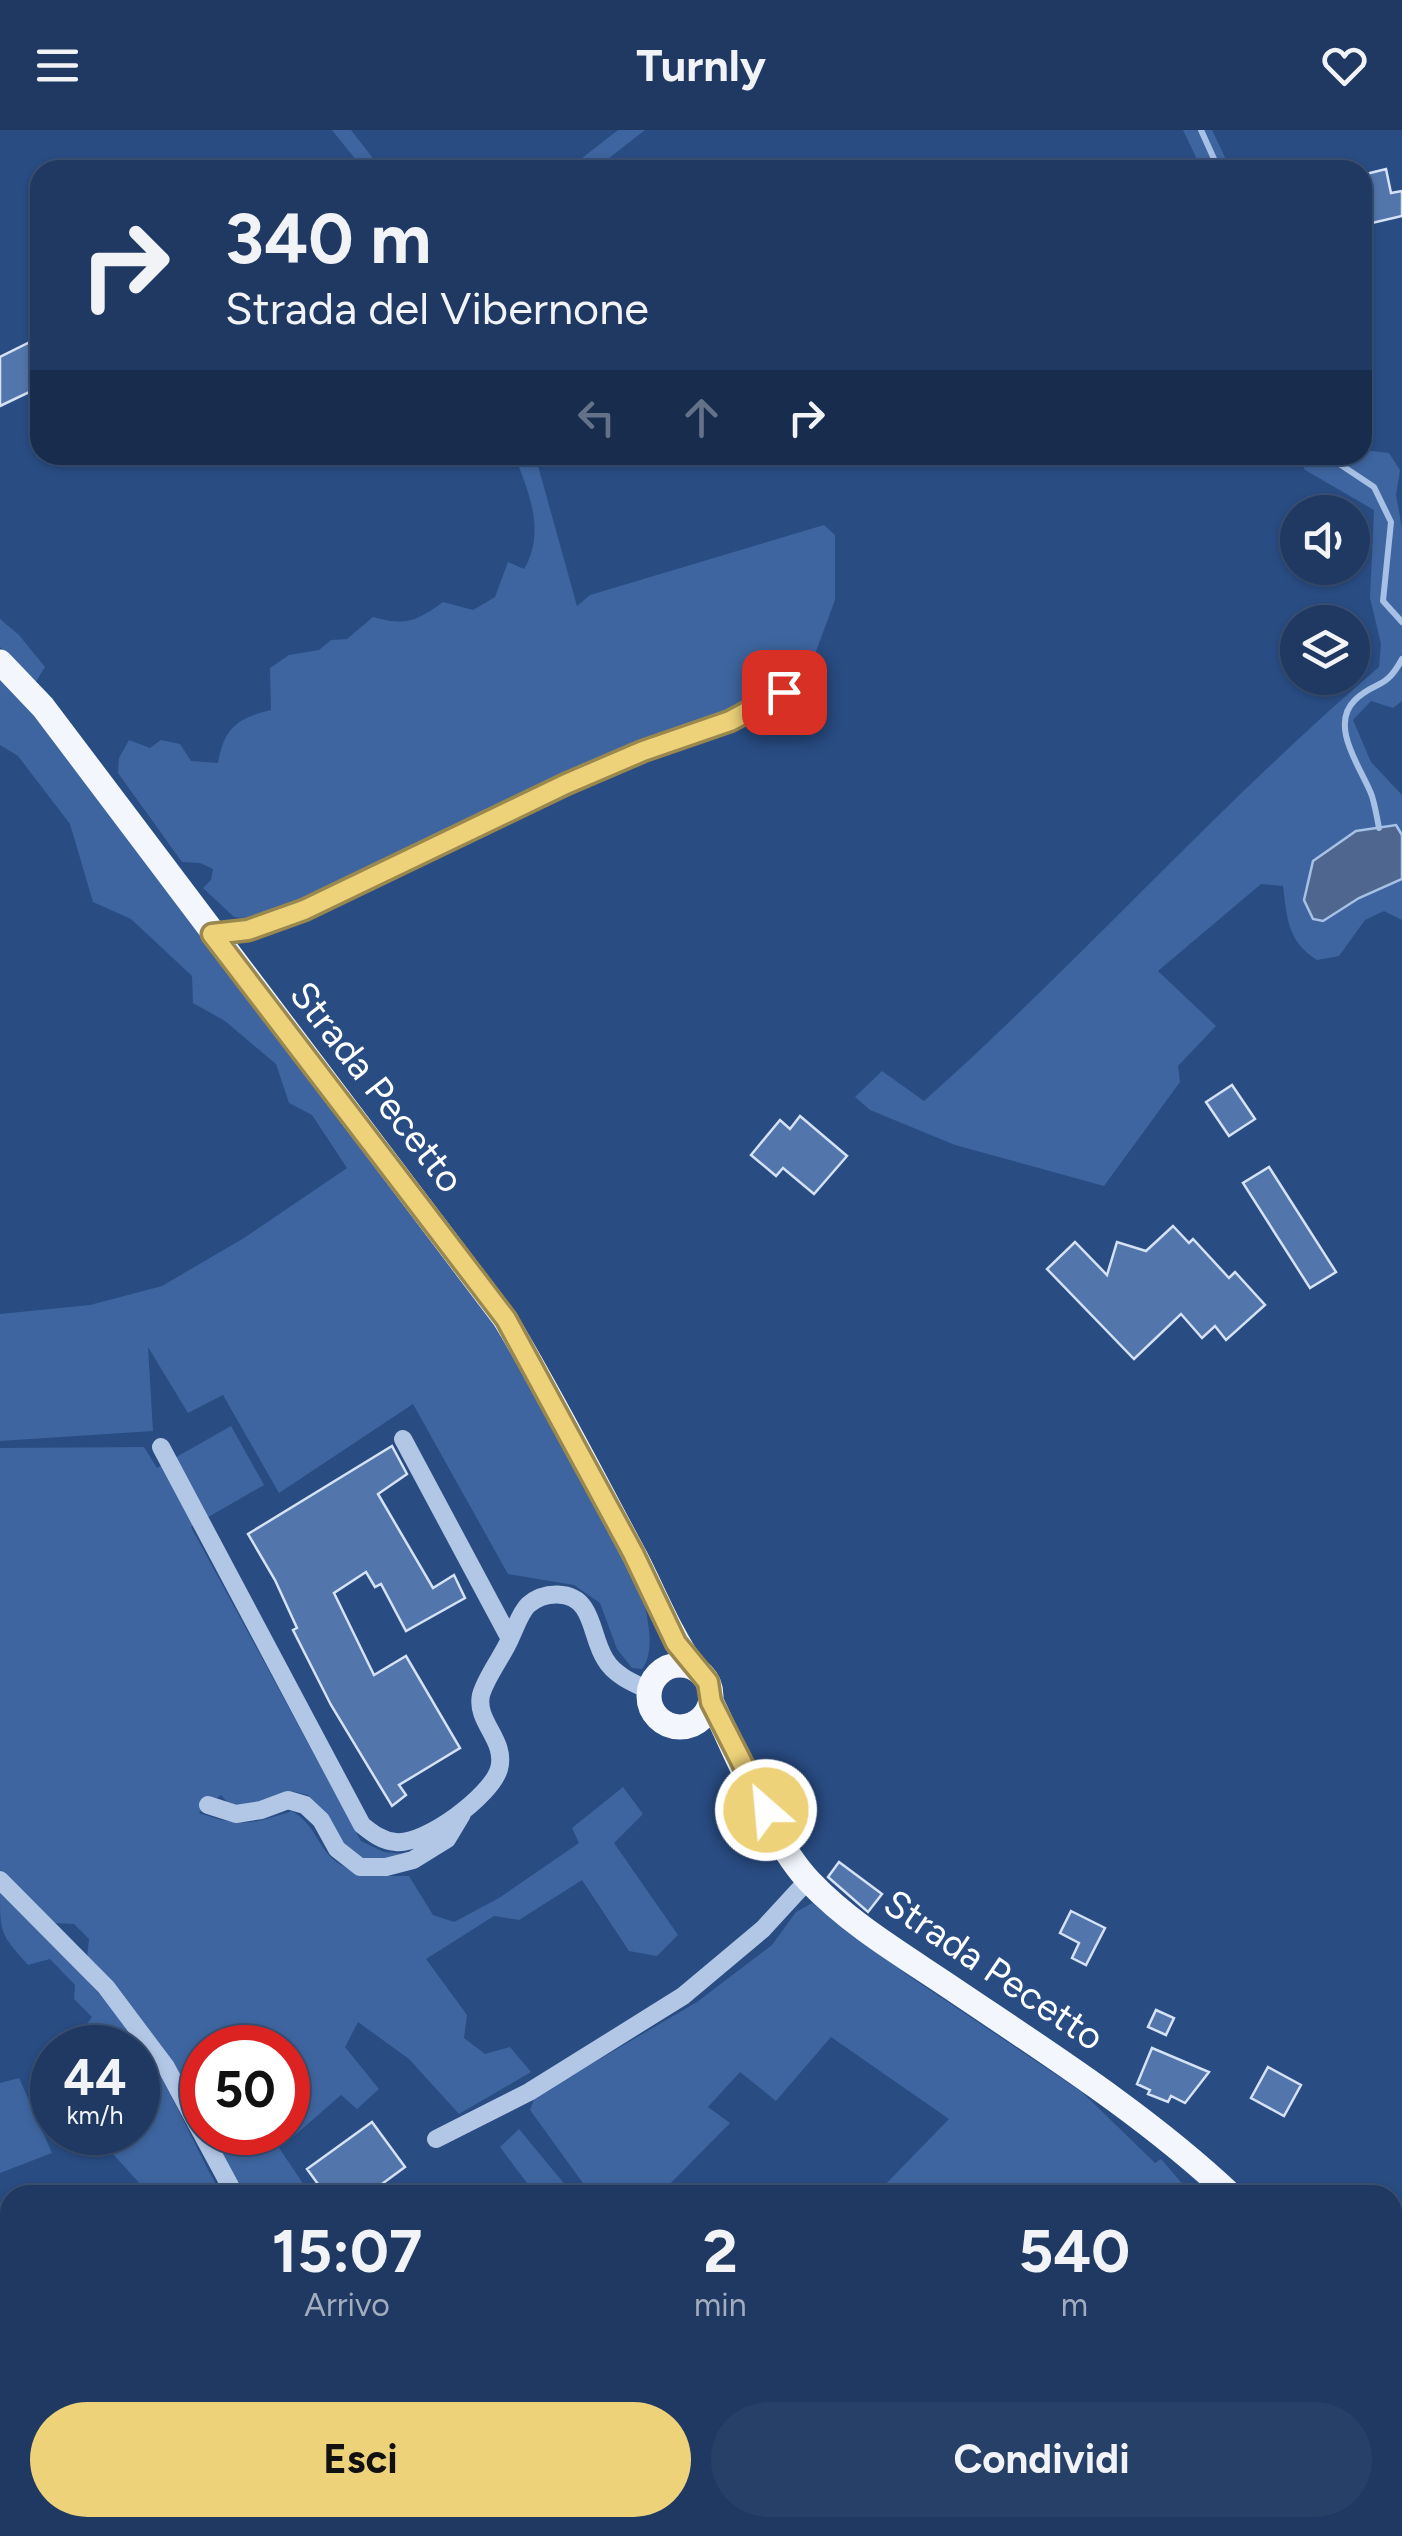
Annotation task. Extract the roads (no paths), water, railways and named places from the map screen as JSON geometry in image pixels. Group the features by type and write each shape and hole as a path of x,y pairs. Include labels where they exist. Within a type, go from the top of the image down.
{"main road":[{"name":"Strada Pecetto","path":"0,662 43,707 506,1319 651,1587 676,1643 708,1682 711,1702 782,1844 808,1880 862,1928 1126,2107 1220,2185"},
{"name":"Strada Pecetto","path":"651,1587 658,1633 649,1700 658,1718 675,1727 685,1727 721,1748 749,1777"},
{"path":"653,1682 675,1665 694,1668"},
{"path":"685,1727 702,1718 711,1702"}],"street":[{"path":"212,934 248,930 304,910 566,784 643,751 730,721 784,692"},
{"path":"403,1440 510,1640"},
{"path":"161,1448 362,1825 376,1836 395,1842 414,1841 481,1799 494,1782 501,1763 500,1745 482,1713 481,1696 526,1606 544,1596 562,1594 578,1599 604,1658 617,1673 653,1682"},
{"path":"208,1804 236,1814 288,1800 305,1805 321,1820 337,1848 360,1867 413,1860 447,1839 465,1809"},
{"path":"0,1880 106,1986 156,2053 229,2185"},
{"path":"436,2139 529,2092 683,1996 763,1929 808,1880"}],"waterway":[{"path":"1201,130 1214,160"},
{"path":"1341,465 1374,487 1391,522 1383,601 1402,622"},
{"path":"1379,828 1372,796 1350,748 1345,722 1355,700 1385,681 1402,659"}]}
